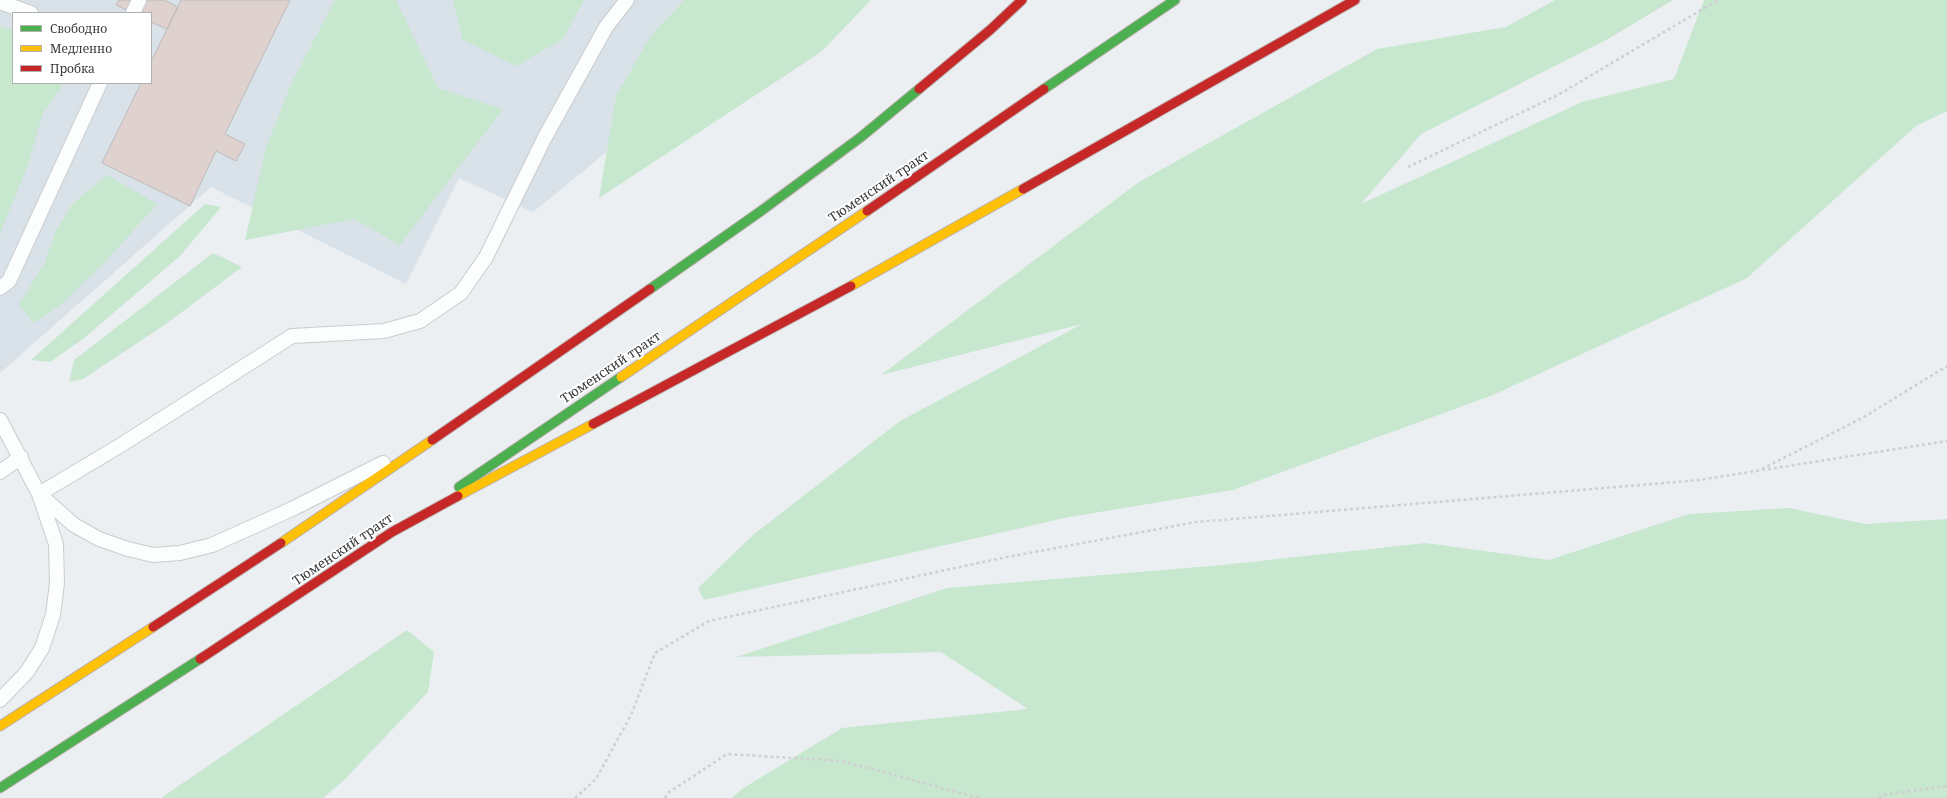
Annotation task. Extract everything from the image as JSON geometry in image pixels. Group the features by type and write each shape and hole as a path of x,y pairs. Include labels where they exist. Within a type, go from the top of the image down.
{"main road":[{"path":"0,726 248,565 761,211 861,137 990,30 1022,0"},
{"name":"Тюменский тракт","path":"0,788 158,687 392,532 1175,0"},
{"path":"392,532 899,260 1355,0"}],"lane":[{"path":"133,12 139,0"},
{"path":"40,494 121,445 292,336 384,331 420,321 461,293 486,257 545,137 606,27 627,0"},
{"path":"0,2 28,12"},
{"path":"0,288 9,281 100,84"},
{"path":"0,420 40,494 56,544 57,583 53,615 42,648 27,672 0,700"},
{"path":"40,494 74,525 99,539 128,549 153,555 180,553 212,545 292,509 444,431"},
{"path":"0,472 21,457"}],"path":[{"path":"1408,167 1558,94 1718,0"},
{"path":"1760,470 1864,417 1947,366"},
{"path":"574,798 596,779 631,715 655,653 709,621 997,559 1196,522 1699,480 1947,441"},
{"path":"665,798 668,793 727,754 842,761 979,798"},
{"path":"1879,798 1882,795 1947,786"}],"shaded area":[{"path":"0,0 762,0 743,41 533,212 459,178 406,284 211,187 0,373"}],"green space":[{"path":"335,0 396,0 438,88 503,109 400,245 354,219 245,240 266,148 291,84"},
{"path":"453,0 584,0 563,39 516,66 462,39"},
{"path":"684,0 871,0 821,52 599,198 616,96 650,37"},
{"path":"1555,0 1673,0 1608,39 1421,134 1361,204 1582,102 1674,79 1704,0 1947,0 1947,111 1916,126 1747,278 1493,395 1233,490 1069,517 704,600 698,588 753,535 900,421 1082,324 881,375 1139,182 1377,49 1506,27"},
{"path":"0,26 12,30 12,84 63,84 42,115 28,165 0,233"},
{"path":"107,175 157,204 107,260 62,304 34,323 19,305 45,262 56,231 71,205"},
{"path":"205,204 221,207 180,256 83,339 50,362 31,360"},
{"path":"213,253 242,267 166,324 83,379 69,382 74,360"},
{"path":"1789,508 1865,524 1947,519 1947,798 732,798 742,789 842,728 1028,709 941,652 736,657 947,588 1222,565 1426,543 1549,560 1689,514"},
{"path":"407,630 434,652 428,692 343,781 323,798 161,798"}],"building":[{"path":"119,0 164,0 178,7 167,29 152,22 152,12 131,12 116,5"},
{"path":"181,0 290,0 225,134 245,144 236,161 216,151 190,206 102,163 141,84 152,84 152,60"}],"traffic: fast":[{"path":"1044,89 1175,0"},
{"path":"650,289 761,211 861,137 919,89"},
{"path":"459,487 621,377"},
{"path":"0,788 200,659"}],"traffic: slow":[{"path":"851,286 1023,189"},
{"path":"621,377 867,211"},
{"path":"458,496 593,424"},
{"path":"281,543 432,440"},
{"path":"0,726 153,627"}],"traffic: jam":[{"path":"919,89 990,30 1022,0"},
{"path":"1023,189 1355,0"},
{"path":"867,211 1044,89"},
{"path":"593,424 851,286"},
{"path":"432,440 650,289"},
{"path":"200,659 392,532 458,496"},
{"path":"153,627 281,543"}]}
